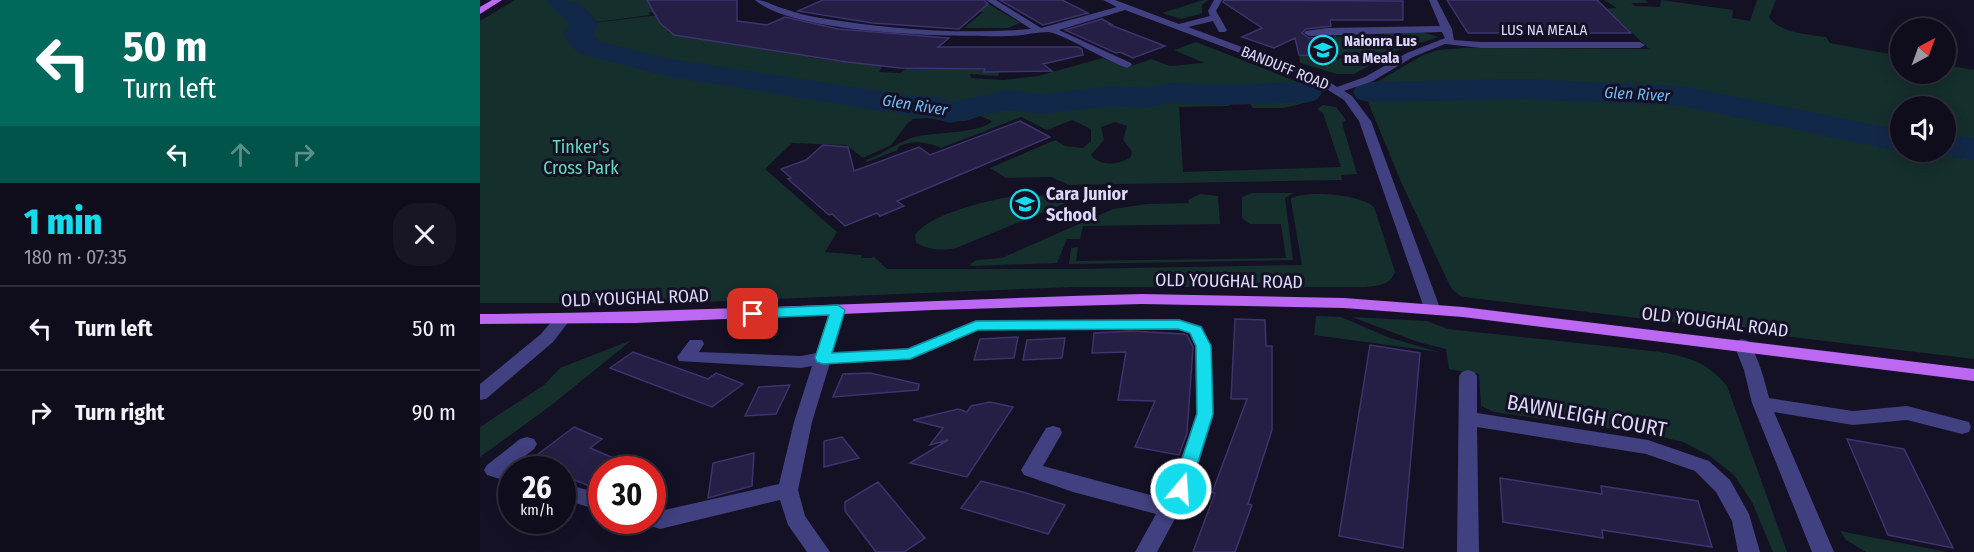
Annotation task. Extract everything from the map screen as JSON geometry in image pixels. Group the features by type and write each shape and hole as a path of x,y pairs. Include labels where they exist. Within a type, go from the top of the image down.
{"main road":[{"path":"480,11 498,0"},
{"name":"OLD YOUGHAL ROAD","path":"480,319 562,320 1142,299 1284,301 1432,308 1974,375"}],"street":[{"path":"759,0 772,8 800,16 866,26 976,34 1040,31 1125,7"},
{"path":"990,0 1040,31"},
{"name":"BANDUFF ROAD","path":"1107,0 1316,78 1337,90 1358,109 1365,122 1432,308"},
{"path":"1218,0 1212,7 1222,30"},
{"path":"1433,0 1447,29 1450,39 1447,42"},
{"path":"1176,27 1215,18"},
{"path":"1050,29 1127,65"},
{"path":"1309,33 1447,29"},
{"name":"LUS NA MEALA","path":"1337,90 1361,82 1410,55 1447,42 1481,45 1641,45"},
{"path":"819,552 795,519 788,490 803,422 838,310"},
{"path":"480,394 547,338 562,320"},
{"path":"696,344 685,357 801,362 823,358 910,354 976,325 1179,324 1196,330 1203,346 1205,414 1181,489 1146,552"},
{"path":"1742,345 1753,370 1761,403 1823,552"},
{"path":"1468,376 1468,552"},
{"path":"1761,403 1853,418 1906,413 1962,427"},
{"name":"BAWNLEIGH COURT","path":"1468,419 1557,431 1648,447 1702,466 1728,494 1742,520 1749,552"},
{"path":"1053,433 1031,470 1073,484 1170,509"},
{"path":"512,456 527,444"},
{"path":"666,519 788,490"}],"green space":[{"name":"Tinker's Cross Park","path":"515,0 659,0 689,9 653,14 652,12 649,13 650,15 575,25 684,12 675,29 666,32 791,54 815,52 808,57 845,62 862,52 862,64 883,66 879,72 900,73 907,68 912,68 920,60 925,65 922,69 967,69 972,59 972,69 999,72 998,76 970,74 971,78 1003,80 1038,76 1103,58 1126,68 1151,59 1170,66 1204,63 1174,50 1196,42 1311,88 1306,97 1228,99 1229,106 1179,107 1183,172 1341,167 1323,113 1317,109 1323,105 1336,107 1346,120 1342,123 1357,174 1341,175 1342,180 1069,185 1051,177 1006,178 990,168 1055,140 1065,146 1083,148 1091,141 1091,129 1072,120 1047,130 1021,117 941,148 914,142 903,144 898,147 898,150 867,162 866,160 917,136 971,130 992,121 980,116 966,121 913,119 891,145 863,158 846,145 792,143 765,169 837,232 825,252 862,255 861,258 872,258 873,256 887,269 1076,269 1302,265 1291,198 1321,194 1346,196 1374,207 1395,272 1387,282 1365,287 1072,287 676,303 480,303 480,21","holes":["1115,122 1127,126 1123,140 1132,151 1131,157 1110,164 1100,162 1091,155 1104,140 1101,127"]},
{"path":"1208,0 1202,5 1200,14 1181,19 1162,13"},
{"path":"1604,0 1645,0 1648,3 1631,3 1635,6 1660,7 1661,0 1733,10 1732,18 1750,21 1757,0 1776,0 1769,17 1780,27 1826,37 1830,43 1890,54 1890,84 1956,84 1956,67 1974,70 1974,359 1460,296 1451,288 1402,184 1363,90 1423,55 1438,50 1465,48 1649,49 1621,22 1606,22 1578,10 1617,8"},
{"path":"985,2 1020,23 1008,28 964,28 983,12 981,12 983,9 978,8"},
{"path":"1422,32 1438,37 1396,51 1354,74 1337,74 1300,63 1299,55 1333,56 1333,61 1347,56 1337,55 1333,34 1337,37 1385,37 1384,34"},
{"path":"1317,100 1284,108 1253,108 1248,101"},
{"path":"1252,193 1294,193 1285,198 1293,260 1069,264 1071,248 1078,247 1076,261 1286,258 1281,224 1250,224 1242,218 1242,197"},
{"path":"1200,194 1218,196 1220,224 1083,226 1080,239 1067,239 1057,263 971,266 970,264 977,260 1002,258 1113,209 1147,204 1189,203 1188,200"},
{"path":"1072,196 1075,198 1073,200 956,248 936,249 916,243 915,235 931,221 968,207 1011,197"},
{"path":"1316,316 1341,317 1390,338 1439,352 1314,335"},
{"path":"1352,317 1427,321 1448,329 1661,352 1698,362 1712,371 1727,386 1787,552 1773,552 1752,502 1734,475 1710,456 1683,442 1644,433 1494,412 1481,406 1479,374 1449,369 1446,349 1418,342"},
{"path":"632,340 549,407 480,457 480,427 544,385 560,368"},
{"path":"1840,531 1947,552 1866,552 1846,540"}],"building":[{"path":"647,0 737,0 737,21 767,25 785,17 838,29 949,38 938,47 1078,47 1082,49 1083,55 1043,64 1052,71 984,72 985,69 900,68 847,62 674,35 660,23"},
{"path":"823,0 984,0 988,4 959,29 872,23 798,11"},
{"path":"1000,0 1062,0 1088,13 1043,25"},
{"path":"1224,0 1403,1 1403,20 1330,20 1331,26 1306,29 1302,33 1309,38 1332,38 1333,56 1299,55 1295,38 1274,48 1242,37 1262,28 1223,2"},
{"path":"1447,0 1597,0 1631,33 1468,33"},
{"path":"1102,19 1111,24 1108,24 1165,46 1133,58 1120,52 1116,53 1065,30"},
{"path":"1020,121 1050,137 897,201 904,206 880,216 877,213 845,226 788,179 791,178 781,169 806,160 823,145 848,147 854,171 919,147 930,155"},
{"path":"1235,319 1265,320 1266,346 1272,346 1272,430 1248,504 1252,505 1235,552 1193,552 1247,399 1231,399"},
{"path":"1131,331 1184,334 1187,335 1193,347 1187,433 1179,455 1135,447 1155,401 1118,400 1126,352 1092,353 1094,333"},
{"path":"1018,337 1014,358 974,360 980,339"},
{"path":"1065,338 1062,358 1023,360 1027,340"},
{"path":"1370,345 1420,353 1403,548 1339,536"},
{"path":"633,352 708,379 716,373 743,384 712,407 610,368"},
{"path":"870,373 919,384 918,390 833,397 843,374"},
{"path":"790,385 776,414 745,416 759,387"},
{"path":"990,402 1013,407 967,477 910,463 948,440 930,445 943,428 913,420 958,409 967,412 971,406"},
{"path":"574,427 602,439 590,448 609,456 588,456 588,485 576,481 576,456 536,456"},
{"path":"842,437 859,458 824,467 824,441"},
{"path":"1847,439 1904,449 1953,548 1888,535"},
{"path":"754,453 752,486 708,498 713,463"},
{"path":"1500,478 1602,494 1601,486 1698,501 1712,547 1602,530 1603,538 1503,522"},
{"path":"981,481 1065,505 1048,534 961,508"},
{"path":"878,482 925,538 904,552 876,552 845,511 845,502"}],"waterway":[{"name":"Glen River","path":"559,0 576,13 584,24 578,33 579,38 591,48 671,68 913,106 938,107 950,113 1006,100 1042,104 1111,96 1142,98 1170,93 1225,95 1306,92"},
{"name":"Glen River","path":"1439,85 1443,91"},
{"name":"Glen River","path":"1369,92 1526,89 1682,96 1890,139"},
{"name":"Glen River","path":"1956,147 1974,149"}],"place":[{"name":"Naionra Lus na Meala","path":"1323,50"},
{"name":"Cara Junior School","path":"1025,204"}],"route":[{"path":"753,314 838,310 823,358 910,354 976,325 1179,324 1196,330 1203,346 1205,414 1181,489"}]}
